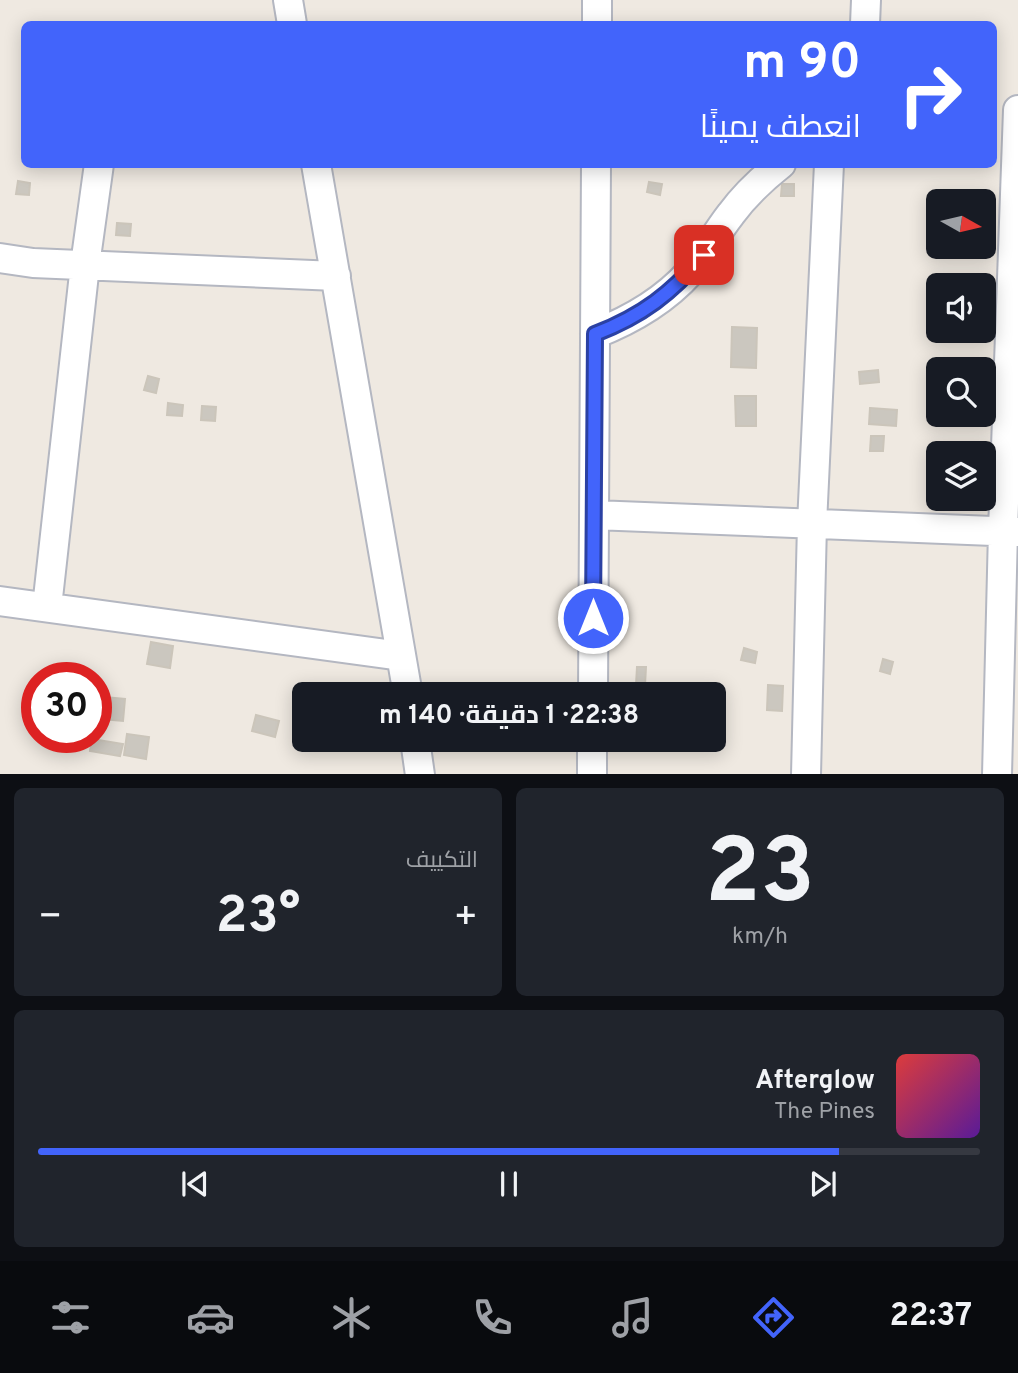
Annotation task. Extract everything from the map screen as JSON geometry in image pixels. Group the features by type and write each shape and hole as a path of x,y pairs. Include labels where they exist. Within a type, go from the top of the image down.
{"street":[{"path":"288,0 292,21"},
{"path":"597,0 597,21"},
{"path":"865,21 866,0"},
{"path":"997,111 1018,110 1010,532 997,774"},
{"path":"47,607 98,168"},
{"path":"317,168 406,682"},
{"path":"593,682 596,168"},
{"path":"595,334 637,315 673,289 704,255 730,215 747,195 776,168"},
{"path":"806,774 812,524 829,168"},
{"path":"0,258 33,263 335,276"},
{"path":"594,515 1010,532"},
{"path":"0,601 401,656"},
{"path":"417,752 420,774"},
{"path":"592,752 592,774"}],"building":[{"path":"18,181 30,183 29,195 16,194"},
{"path":"649,182 662,184 660,195 647,192"},
{"path":"782,184 794,184 794,196 781,196"},
{"path":"117,223 131,224 130,236 116,235"},
{"path":"732,327 757,328 756,368 731,367"},
{"path":"878,370 879,382 860,384 859,372"},
{"path":"148,376 159,379 156,393 144,390"},
{"path":"735,396 756,396 756,426 736,426"},
{"path":"168,403 183,405 182,416 167,415"},
{"path":"202,406 216,407 215,421 201,420"},
{"path":"870,408 897,410 896,426 869,424"},
{"path":"871,436 884,436 883,451 870,451"},
{"path":"151,642 173,646 170,668 147,664"},
{"path":"744,648 757,652 755,663 741,660"},
{"path":"883,659 893,662 890,674 880,671"},
{"path":"637,667 646,667 645,682 636,682"},
{"path":"768,685 783,686 782,711 767,710"},
{"path":"112,698 125,699 123,721 112,720"},
{"path":"256,715 279,721 275,737 252,731"},
{"path":"127,734 149,737 146,759 124,755"},
{"path":"112,742 123,744 120,756 102,753 112,753"}],"route":[{"path":"593,618 595,334 617,326 656,303 673,289 704,255"}]}
